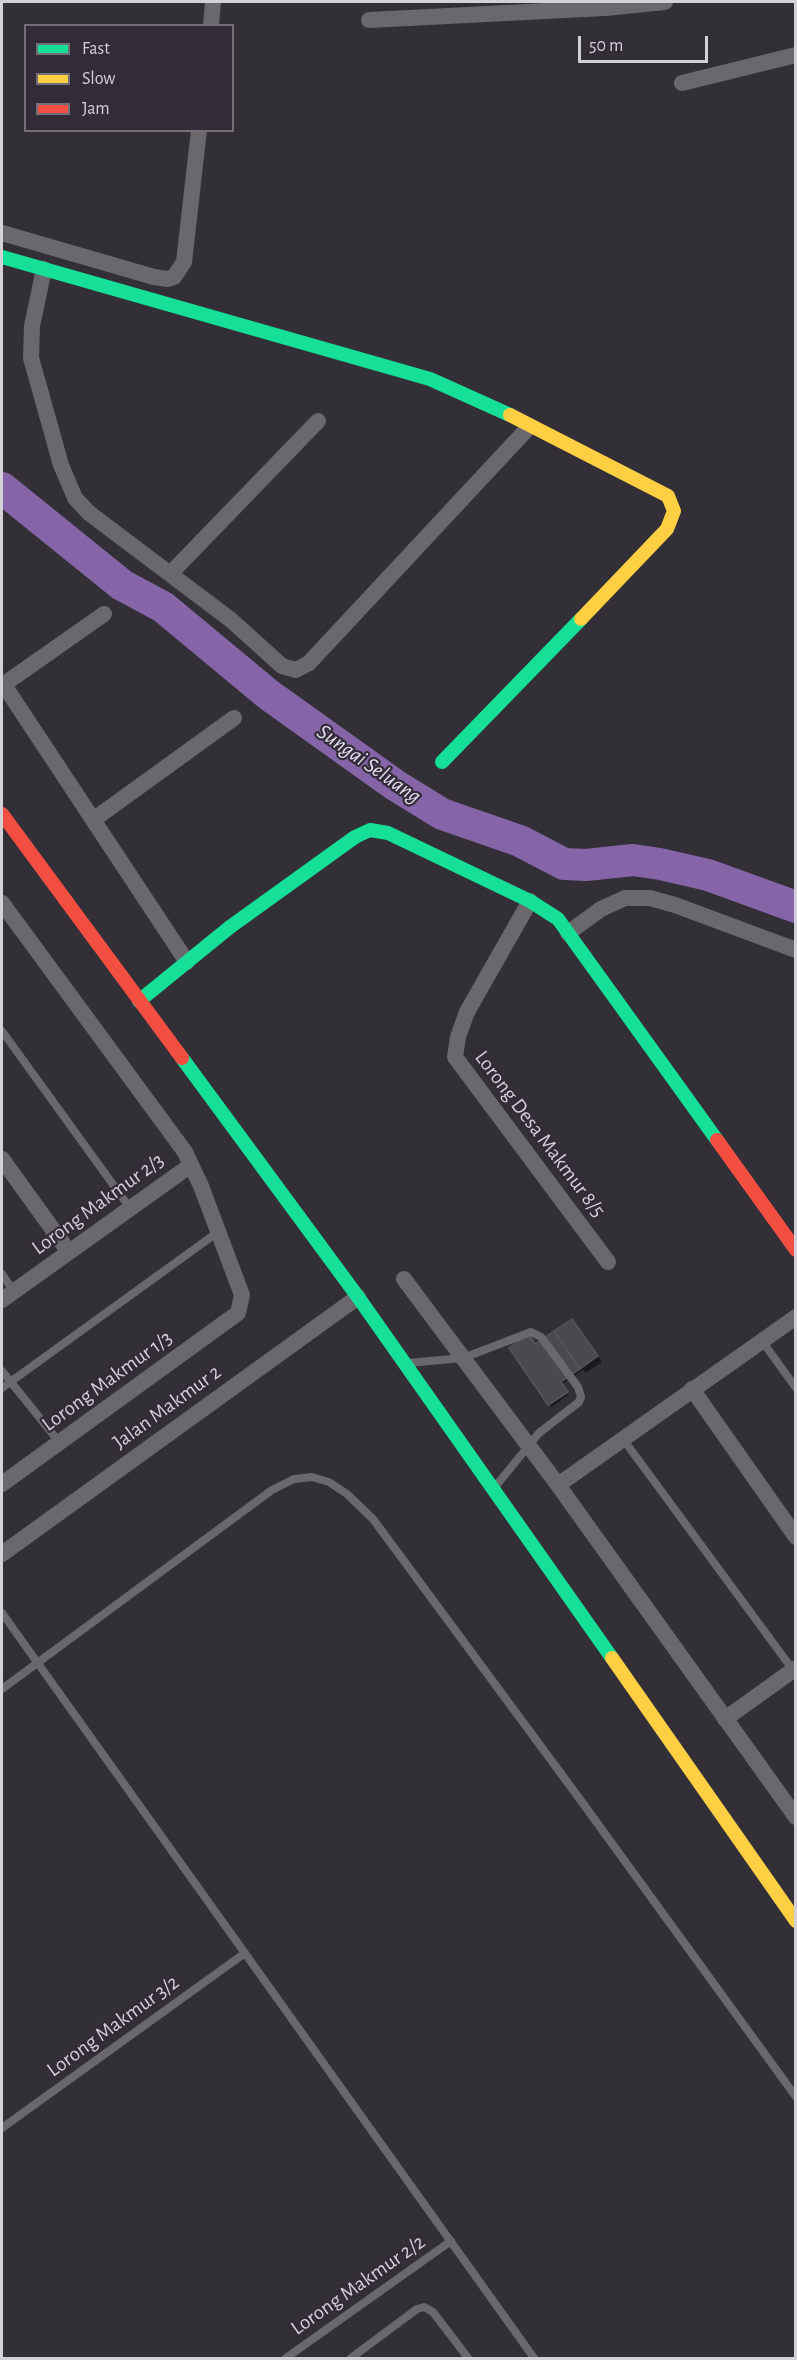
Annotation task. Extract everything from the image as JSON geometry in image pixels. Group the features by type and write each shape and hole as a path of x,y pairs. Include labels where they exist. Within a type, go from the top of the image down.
{"street":[{"path":"211,24 213,2"},
{"path":"369,20 605,8 665,2"},
{"path":"682,83 795,55"},
{"path":"2,233 154,277 168,279 174,277 184,262 199,132"},
{"path":"2,257 430,379 473,396 668,496 674,512 667,529 442,762"},
{"path":"44,269 32,326 31,358 61,465 75,498 89,513 231,620 282,666 296,670 309,663 530,426"},
{"path":"170,574 318,421"},
{"path":"104,614 2,684 187,962"},
{"path":"93,820 234,718"},
{"path":"2,814 358,1297 795,1921"},
{"path":"139,1001 230,927 355,837 370,830 388,833 530,901 558,919 795,1250"},
{"path":"568,933 601,909 625,898 650,898 675,904 795,950"},
{"name":"Lorong Desa Makmur 8/5","path":"530,901 467,1012 458,1037 455,1058 608,1262"},
{"path":"2,903 185,1152 218,1232"},
{"path":"2,933 15,923"},
{"path":"2,1159 69,1252"},
{"name":"Lorong Makmur 2/3","path":"8,1296 191,1165"},
{"name":"Lorong Makmur 1/3","path":"2,1484 238,1313 242,1295 218,1232"},
{"path":"404,1279 558,1485 795,1817"},
{"name":"Jalan Makmur 2","path":"2,1554 358,1297"},
{"path":"558,1485 795,1317"},
{"path":"692,1389 795,1537"},
{"path":"725,1719 794,1669"}],"lane":[{"path":"2,1031 130,1208"},
{"path":"2,1388 218,1232"},
{"path":"2,1275 8,1296"},
{"path":"404,1363 463,1358 526,1333 536,1334 578,1387 581,1397 579,1402 539,1433 493,1489"},
{"path":"762,1341 795,1388"},
{"path":"2,1371 60,1443"},
{"path":"623,1439 794,1669"},
{"path":"2,1689 272,1490 294,1479 312,1477 329,1482 347,1494 373,1519 579,1798 795,2097"},
{"path":"2,1613 534,2358"},
{"name":"Lorong Makmur 3/2","path":"2,2128 245,1953"},
{"name":"Lorong Makmur 2/2","path":"286,2358 451,2241"},
{"path":"351,2358 417,2309 424,2307 434,2312 468,2358"}],"building":[{"path":"572,1319 598,1356 580,1369 554,1331"},
{"path":"554,1331 580,1369 561,1382 568,1392 548,1405 509,1348 529,1334 535,1344"}],"waterway":[{"name":"Sungai Seluang","path":"2,488 122,585 163,607 269,695 395,785 442,814 520,841 564,864 586,865 633,860 660,864 708,875 796,907"}],"traffic: fast":[{"path":"2,257 430,379 510,415"},
{"path":"442,762 581,619"},
{"path":"139,1001 230,927 355,837 370,830 388,833 530,901 558,919 717,1140"},
{"path":"182,1058 358,1297 612,1658"}],"traffic: slow":[{"path":"510,415 668,496 674,511 667,529 581,619"},
{"path":"612,1658 796,1921"}],"traffic: jam":[{"path":"2,814 182,1058"},
{"path":"717,1140 796,1250"}]}
